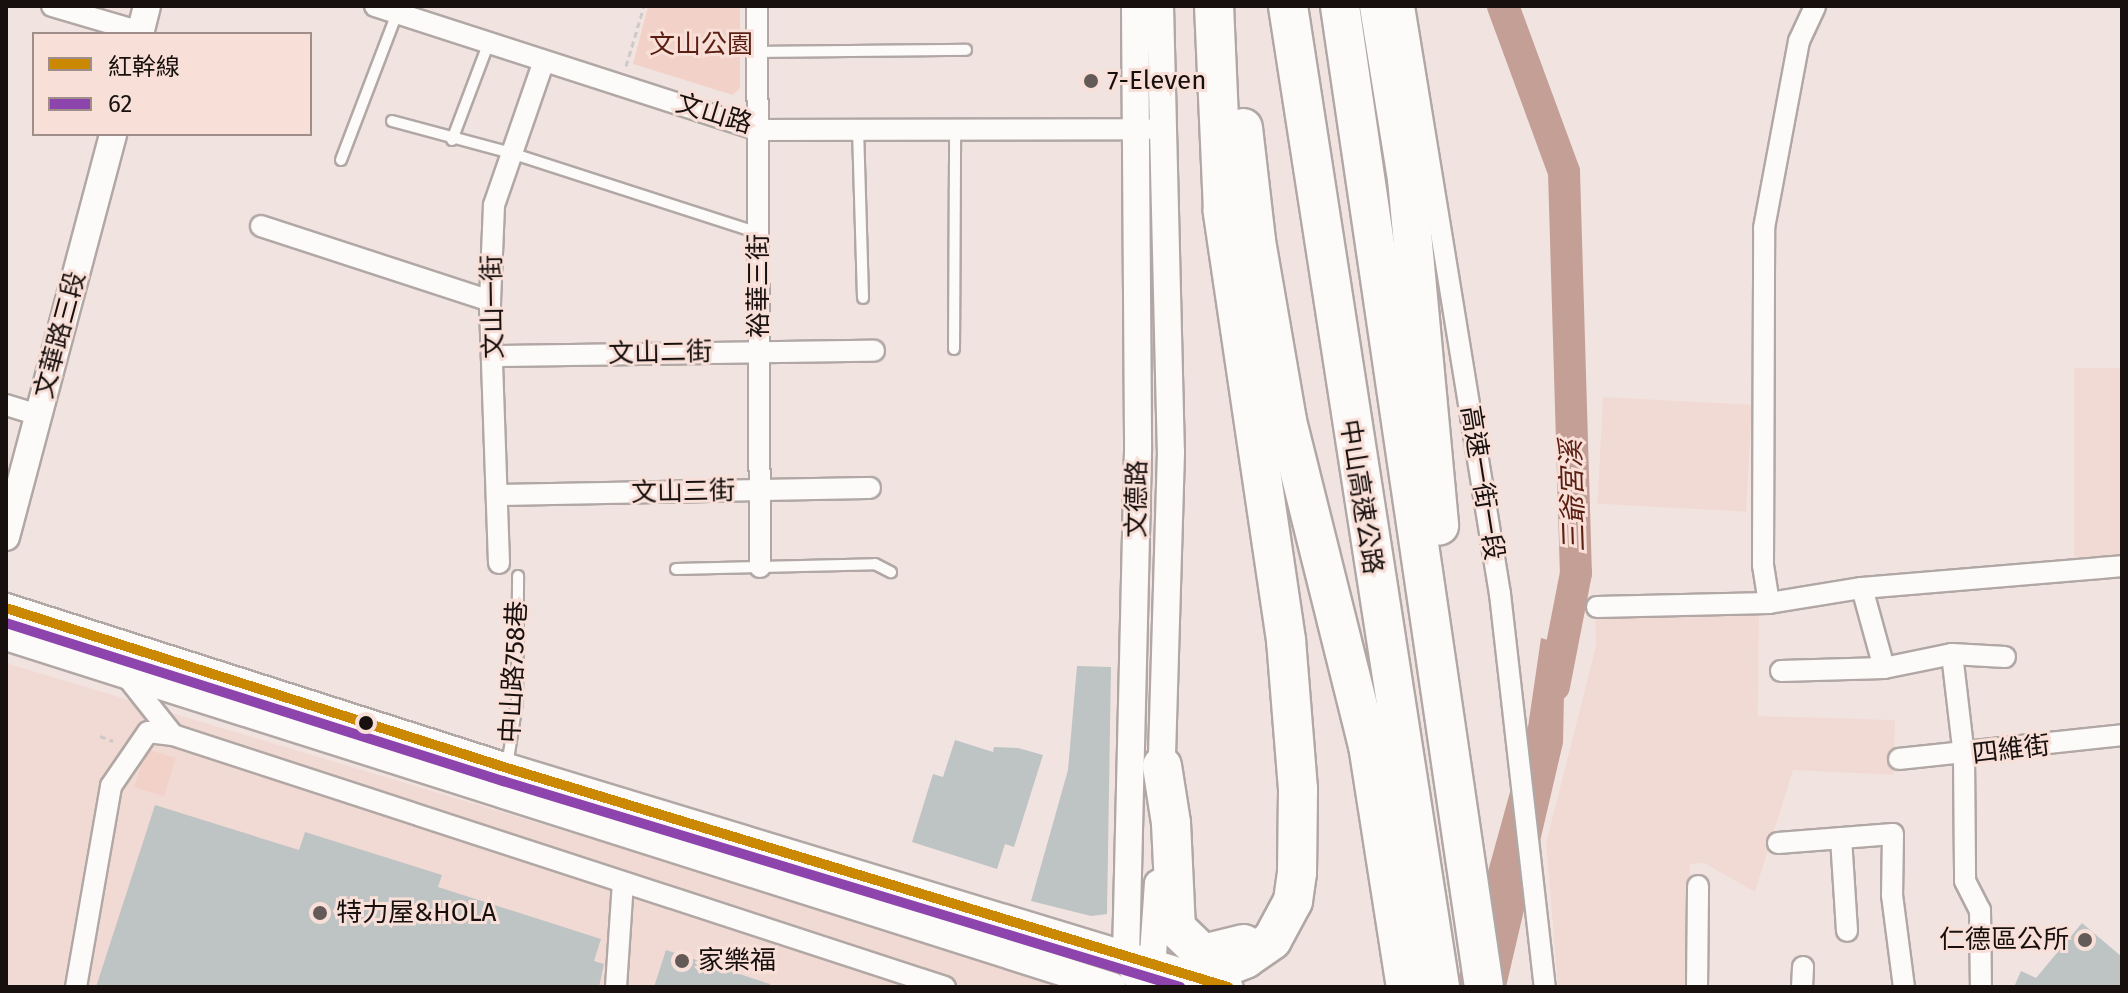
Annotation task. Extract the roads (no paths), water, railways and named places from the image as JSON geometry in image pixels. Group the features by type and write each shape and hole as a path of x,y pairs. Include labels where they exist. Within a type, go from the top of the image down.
{"highway":[{"path":"1212,982 1272,940 1293,901 1298,789 1286,640 1223,211 1214,6"},
{"path":"1232,6 1248,180 1276,357 1368,745 1414,923 1406,987"},
{"name":"中山高速公路","path":"1288,6 1414,923 1440,987"},
{"name":"中山高速公路","path":"1340,6 1484,987"},
{"path":"1379,6 1407,179 1433,420 1452,777"},
{"path":"1162,766 1171,823 1174,921 1196,951 1210,955 1234,950 1262,930 1279,908 1293,858"}],"main road":[{"path":"6,608 507,768 1126,958 1149,980 1212,982"},
{"path":"6,636 1112,987"}],"street":[{"path":"52,6 137,32"},
{"path":"140,32 147,6"},
{"name":"文山路","path":"375,6 758,130 1150,129"},
{"name":"裕華三街","path":"757,6 760,567"},
{"name":"文德路","path":"1135,6 1150,129 1171,452 1162,766 1149,980"},
{"name":"文德路","path":"1126,958 1138,451 1150,129 1160,6"},
{"name":"高速一街一段","path":"1404,6 1500,594 1512,726 1543,987"},
{"path":"1769,603 1763,565 1764,228 1799,41 1815,6"},
{"name":"文山一街","path":"499,563 490,301 494,205 508,152 544,61"},
{"name":"文華路三段","path":"6,537 112,136"},
{"path":"261,226 490,301"},
{"name":"文山二街","path":"493,356 874,351"},
{"path":"6,405 38,415"},
{"name":"文山三街","path":"497,495 870,488"},
{"path":"1597,607 1769,603 1862,588 2122,566"},
{"path":"1862,588 1884,668"},
{"path":"1952,654 1964,756 1965,881 1980,910 1981,987"},
{"path":"1781,671 1884,668 1952,654 2005,657"},
{"path":"123,672 173,735"},
{"path":"76,987 111,786 148,732 173,735 945,987"},
{"name":"四維街","path":"1899,759 1964,756 2122,735"},
{"path":"1778,843 1893,834 1892,895 1904,987"},
{"path":"1841,838 1847,931"},
{"path":"616,987 623,882"},
{"path":"1697,987 1698,886"}],"lane":[{"path":"341,160 397,13"},
{"path":"452,140 489,42"},
{"path":"758,52 966,50"},
{"path":"392,121 452,140 508,152 759,233"},
{"path":"858,129 863,298"},
{"path":"954,349 955,129"},
{"path":"676,569 875,564 891,572"},
{"name":"中山路758巷","path":"507,768 517,702 518,576"}],"waterway":[{"name":"三爺宮溪","path":"1503,6 1564,172 1576,573 1554,686"}],"place":[{"name":"7-Eleven","path":"1091,81"},
{"name":"特力屋&HOLA","path":"320,913"},
{"name":"仁德區公所","path":"2085,940"},
{"name":"家樂福","path":"682,961"}],"park label":[{"name":"文山公園","path":"701,45"}]}
